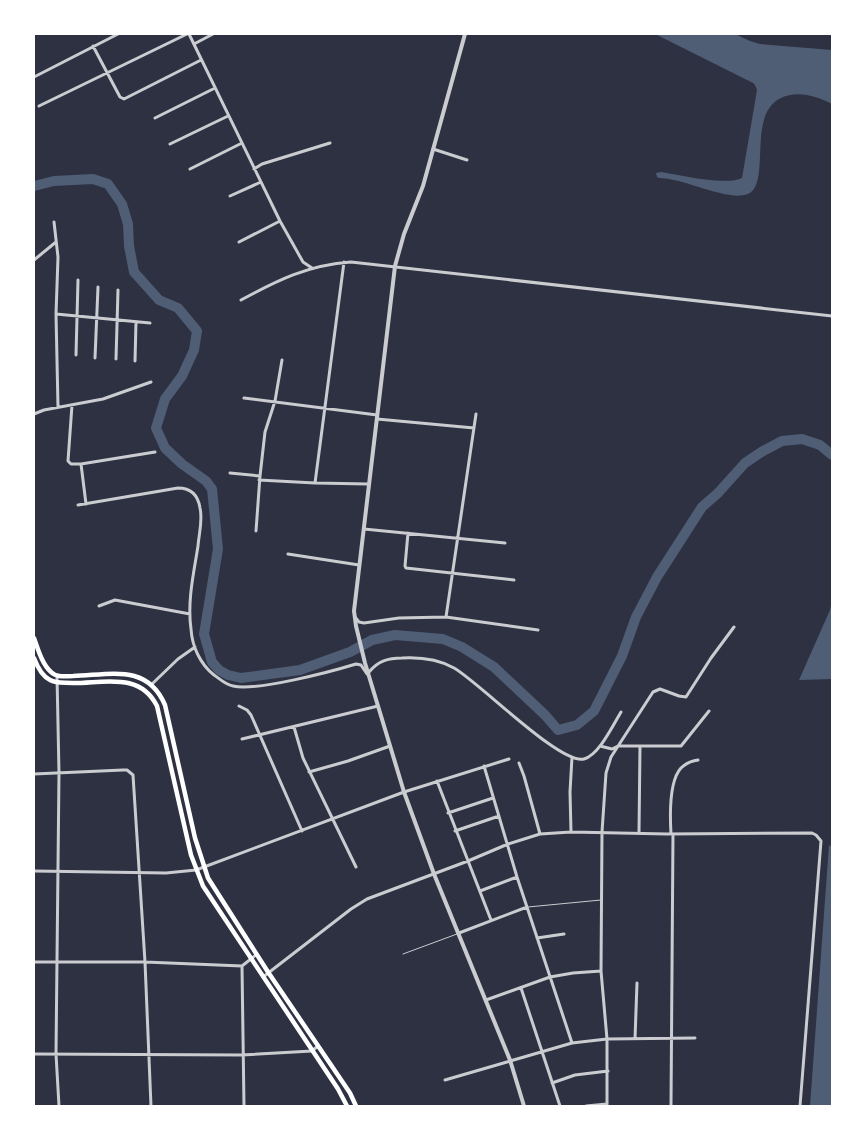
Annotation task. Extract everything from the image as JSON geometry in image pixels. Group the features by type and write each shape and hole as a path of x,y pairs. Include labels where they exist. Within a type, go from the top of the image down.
{"main road":[{"path":"34,638 43,660 52,673 57,676 125,674 142,678 152,684 161,696 165,705 203,867 215,890 350,1093 356,1106"},
{"path":"43,660 35,661 44,675 56,682 120,682 140,686 153,698 157,706 187,840 196,870 230,929 338,1089 347,1106"},
{"path":"170,760 177,758"},
{"path":"230,929 237,924"},
{"path":"285,1011 292,1006"}],"street":[{"path":"34,76 118,34"},
{"path":"39,106 188,34 280,221 303,262 312,268"},
{"path":"194,44 213,34"},
{"path":"465,34 423,186 404,234 395,266 354,601 354,615 365,663 404,792 434,874 510,1060 524,1106"},
{"path":"93,46 120,98 124,99 201,60"},
{"path":"156,118 215,88"},
{"path":"170,144 228,116"},
{"path":"190,169 242,143"},
{"path":"254,168 330,143"},
{"path":"433,149 467,160"},
{"path":"230,196 261,182"},
{"path":"239,242 280,221"},
{"path":"54,222 58,257 56,314 58,407"},
{"path":"34,260 56,242"},
{"path":"315,484 344,262"},
{"path":"241,300 270,285 312,268 344,262 395,266 832,316"},
{"path":"76,355 78,280"},
{"path":"96,358 98,287"},
{"path":"116,359 118,290"},
{"path":"56,314 150,323"},
{"path":"135,360 136,322"},
{"path":"256,531 259,478 265,432 275,401 282,360"},
{"path":"34,414 44,410 103,399 151,382"},
{"path":"244,398 377,417 474,428"},
{"path":"72,405 68,461 71,464 155,452"},
{"path":"446,617 476,414"},
{"path":"81,464 86,504"},
{"path":"230,473 315,484 368,484"},
{"path":"78,505 178,488 186,488 192,491 200,506 201,522 190,614 191,630 195,647 207,668 232,686 248,687 282,682 356,664 361,666 370,679"},
{"path":"364,529 505,543"},
{"path":"408,533 405,567 514,580"},
{"path":"288,554 359,565"},
{"path":"100,606 115,600 190,614"},
{"path":"354,615 362,623 400,618 446,617 538,630"},
{"path":"586,1106 607,1105 607,1039 601,972 602,832 606,773 611,757 653,692 657,689 664,690 686,697 734,627"},
{"path":"152,684 178,659 195,647"},
{"path":"368,672 382,661 396,658 423,658 444,664 464,675 542,738 580,760 594,754 621,712"},
{"path":"57,676 59,773 56,1054 59,1106"},
{"path":"239,706 247,710 261,735 302,831"},
{"path":"242,739 378,706"},
{"path":"600,746 612,749 618,746 681,746 709,711"},
{"path":"294,727 309,772 334,819 356,867"},
{"path":"309,772 390,746"},
{"path":"639,834 640,746"},
{"path":"571,832 570,792 572,757"},
{"path":"34,871 166,873 196,870 404,792 509,759"},
{"path":"671,1106 672,797 676,775 680,769 688,762 698,760"},
{"path":"519,764 540,834"},
{"path":"484,766 517,877 572,1043"},
{"path":"34,774 127,770 133,775 145,962 151,1106"},
{"path":"437,781 491,920"},
{"path":"448,812 493,798"},
{"path":"455,831 498,816"},
{"path":"262,977 360,902 508,844 540,834 571,832 639,834 812,833 821,841 800,1106"},
{"path":"480,891 517,877"},
{"path":"459,933 527,907"},
{"path":"537,938 564,934"},
{"path":"34,962 145,962 242,966 257,954"},
{"path":"242,966 244,1106"},
{"path":"486,1000 550,977 573,973 601,972"},
{"path":"635,1039 636,983"},
{"path":"521,988 560,1106"},
{"path":"445,1080 572,1043 607,1039 695,1038"},
{"path":"34,1054 242,1054 312,1051 319,1046"},
{"path":"552,1083 582,1073 608,1071"}],"lane":[{"path":"527,907 602,900"},
{"path":"404,954 459,933"}],"water":[{"path":"655,34 735,34 760,44 832,50 832,104 813,96 794,94 781,98 771,106 764,118 758,177 755,187 748,194 739,196 729,195 659,178 656,173 661,172 725,181 742,178 757,90 753,83"},
{"path":"832,601 832,679 799,680 830,610"},
{"path":"829,845 832,847 832,1106 810,1106"}],"waterway":[{"path":"34,186 54,181 93,179 108,184 122,204 128,224 129,246 134,272 159,300 178,308 197,331 194,350 182,376 165,399 156,428 165,448 182,464 206,481 212,489 218,549 204,634 212,662 219,670 228,675 241,678 300,670 350,652 372,640 395,635 443,639 462,647 494,667 545,715 558,730 577,725 594,711 622,656 636,617 657,577 702,507 718,493 745,463 782,441 802,439 820,445 832,455"}]}
